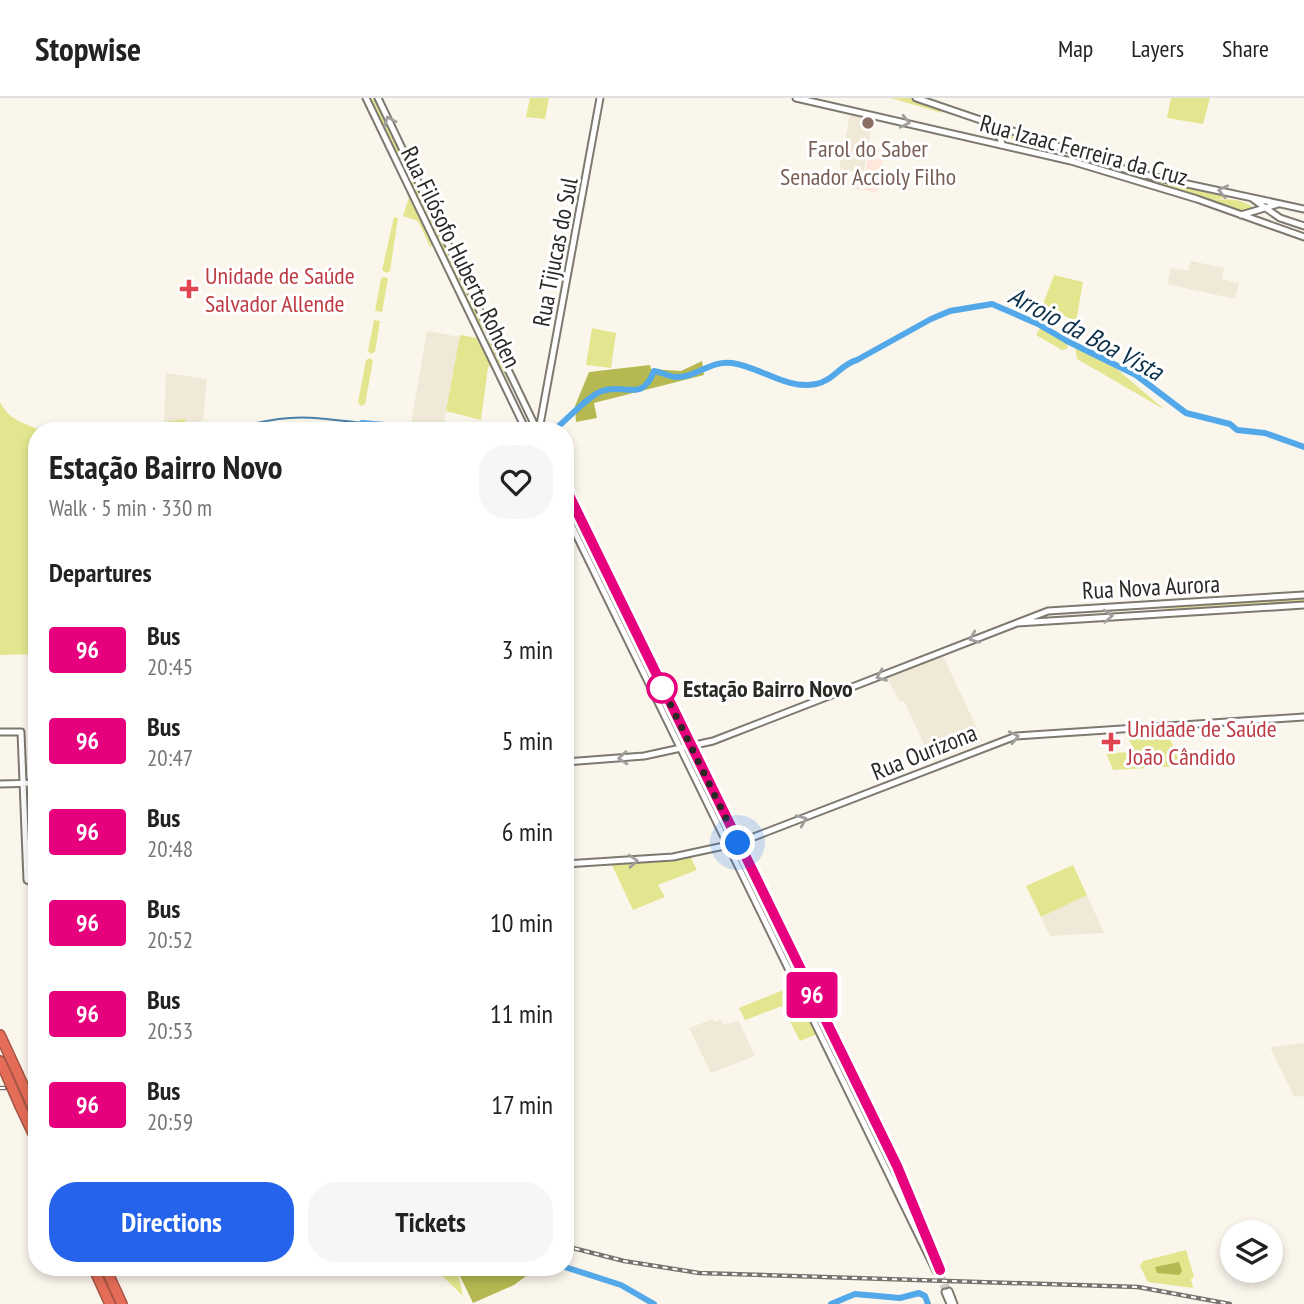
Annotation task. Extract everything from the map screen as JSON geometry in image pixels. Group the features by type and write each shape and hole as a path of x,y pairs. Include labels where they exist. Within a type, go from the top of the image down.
{"highway":[{"path":"0,1035 28,1096"},
{"path":"0,1061 28,1122"},
{"path":"97,1276 110,1304"},
{"path":"108,1276 121,1304"}],"main road":[{"name":"Rua Filósofo Huberto Rohden","path":"366,98 408,197 522,422"},
{"name":"Rua Filósofo Huberto Rohden","path":"378,98 404,146 534,422"},
{"name":"Rua Tijucas do Sul","path":"540,422 600,98"},
{"name":"Rua Izaac Ferreira da Cruz","path":"796,98 1087,165 1197,199 1237,216 1304,237"},
{"name":"Rua Izaac Ferreira da Cruz","path":"916,98 1102,162 1167,180 1304,209"},
{"path":"1002,144 999,134 1007,129"},
{"path":"1250,197 1280,218 1304,226"},
{"path":"1237,216 1281,204"},
{"path":"1280,218 1276,209 1281,204"},
{"path":"506,388 511,389 514,383"},
{"path":"511,398 514,393 519,393"},
{"path":"528,412 534,415 542,412"},
{"path":"574,505 813,998 892,1154 938,1270 835,1068 574,529"},
{"path":"574,524 581,519"},
{"name":"Rua Nova Aurora","path":"574,761 644,757 691,748 773,719 1003,626 1048,611 1304,595"},
{"name":"Rua Nova Aurora","path":"1003,626 1040,620 1304,604"},
{"path":"617,619 620,614 627,614"},
{"path":"648,682 655,683 657,678"},
{"name":"Rua Ourizona","path":"574,863 673,857 738,843 1016,736 1304,717"},
{"path":"0,732 21,732 28,881"},
{"path":"691,770 697,771 700,766"},
{"path":"0,784 28,784"},
{"path":"711,810 713,805 719,806"},
{"path":"739,870 746,871 749,866"},
{"path":"785,966 788,958 795,961"},
{"path":"803,1002 811,1004 813,998"},
{"path":"835,1068 838,1062 845,1063"},
{"path":"882,1159 888,1161 892,1154"},
{"path":"947,1292 952,1304"}],"shaded area":[{"path":"850,115 873,120 860,190 852,188 855,172 839,168"},
{"path":"868,157 883,160 877,193 862,190"},
{"path":"1191,261 1224,268 1222,279 1239,283 1235,299 1167,284 1171,268 1188,271"},
{"path":"427,331 460,337 444,422 411,422"},
{"path":"702,361 704,375 594,403 597,418 576,422 575,406 589,372 650,365 651,369 681,371"},
{"path":"166,373 207,379 203,420 164,422"},
{"path":"943,656 983,741 932,762 904,701 900,702 887,678"},
{"path":"1087,895 1104,933 1050,936 1041,917"},
{"path":"713,1019 715,1022 721,1019 723,1024 739,1021 755,1056 711,1073 689,1028"},
{"path":"1304,1043 1304,1096 1294,1097 1270,1047"},
{"path":"1179,1262 1182,1271 1179,1275 1157,1273 1155,1267"},
{"path":"460,1276 526,1276 514,1285 473,1303"}],"green space":[{"path":"369,98 376,101 401,156 399,165"},
{"path":"530,98 549,98 545,119 526,117"},
{"path":"891,98 916,98 940,106 942,113"},
{"path":"1171,98 1210,98 1203,124 1167,118"},
{"path":"1005,130 1071,151 1047,150 1001,135"},
{"path":"410,175 486,331 480,330 408,183"},
{"path":"1141,178 1196,186 1228,197 1214,200 1237,200 1258,211 1237,215"},
{"path":"409,197 433,245 430,247 418,221 403,216"},
{"path":"394,217 398,218 390,271 386,273 382,270"},
{"path":"1054,275 1083,282 1076,322 1043,304"},
{"path":"381,278 388,279 382,312 375,311"},
{"path":"374,320 380,321 375,352 371,354 368,351"},
{"path":"592,328 616,333 611,368 586,365"},
{"path":"1040,328 1068,343 1067,349 1062,350 1036,335"},
{"path":"460,335 478,338 491,365 488,367 481,420 446,411"},
{"path":"485,340 491,341 511,386"},
{"path":"1075,347 1117,369 1165,410 1077,359"},
{"path":"370,358 373,361 365,404 361,406 358,402 366,360"},
{"path":"0,402 12,417 28,425 28,654 0,655"},
{"path":"581,524 622,610 617,612 574,526"},
{"path":"1304,599 1167,609 1165,607"},
{"path":"621,615 625,616 654,681 619,618"},
{"path":"658,683 688,745 682,747 653,686"},
{"path":"1166,728 1181,766 1113,770 1106,753 1135,752 1125,731"},
{"path":"701,772 716,802 710,804 695,773"},
{"path":"714,807 733,838 731,841 728,840"},
{"path":"690,856 697,870 658,885 665,897 633,910 612,865"},
{"path":"1073,865 1087,895 1041,917 1026,886"},
{"path":"750,873 791,955 785,958 744,874"},
{"path":"793,986 800,1001 802,1016 811,1023 817,1034 800,1041 782,1006 745,1020 739,1008"},
{"path":"815,1004 841,1058 835,1061 809,1007"},
{"path":"852,1082 890,1155 889,1158 878,1146 849,1089"},
{"path":"1186,1250 1194,1277 1191,1279 1193,1288 1148,1282 1140,1266 1143,1261"},
{"path":"442,1276 459,1276 463,1296"}],"waterway":[{"name":"Arroio da Boa Vista","path":"563,422 597,393 610,389 638,389 649,381 654,371 683,377 717,364 732,363 794,384 816,384 931,319 950,311 992,304 1038,324 1136,375 1186,413 1230,424 1237,430 1265,433 1304,447"},
{"name":"Arroio da Boa Vista","path":"263,422 295,418 354,422"},
{"path":"574,1270 621,1285 654,1304"},
{"path":"831,1304 855,1294 900,1298 919,1293 925,1296 928,1304"}],"tunnel":[{"path":"940,1270 949,1291"},
{"path":"936,1271 945,1292"}],"railway":[{"path":"0,1088 28,1088"},
{"path":"574,1248 624,1261 699,1273 1138,1287 1230,1304"}],"bus line":[{"name":"96","path":"574,506 912,1197 940,1270"}],"place":[{"name":"Farol do Saber Senador Accioly Filho","path":"868,123"},
{"name":"Unidade de Saúde Salvador Allende","path":"189,289"},
{"name":"Estação Bairro Novo","path":"662,688"},
{"name":"Unidade de Saúde João Cândido","path":"1111,742"}],"route":[{"path":"662,688 661,685 738,843"}]}
